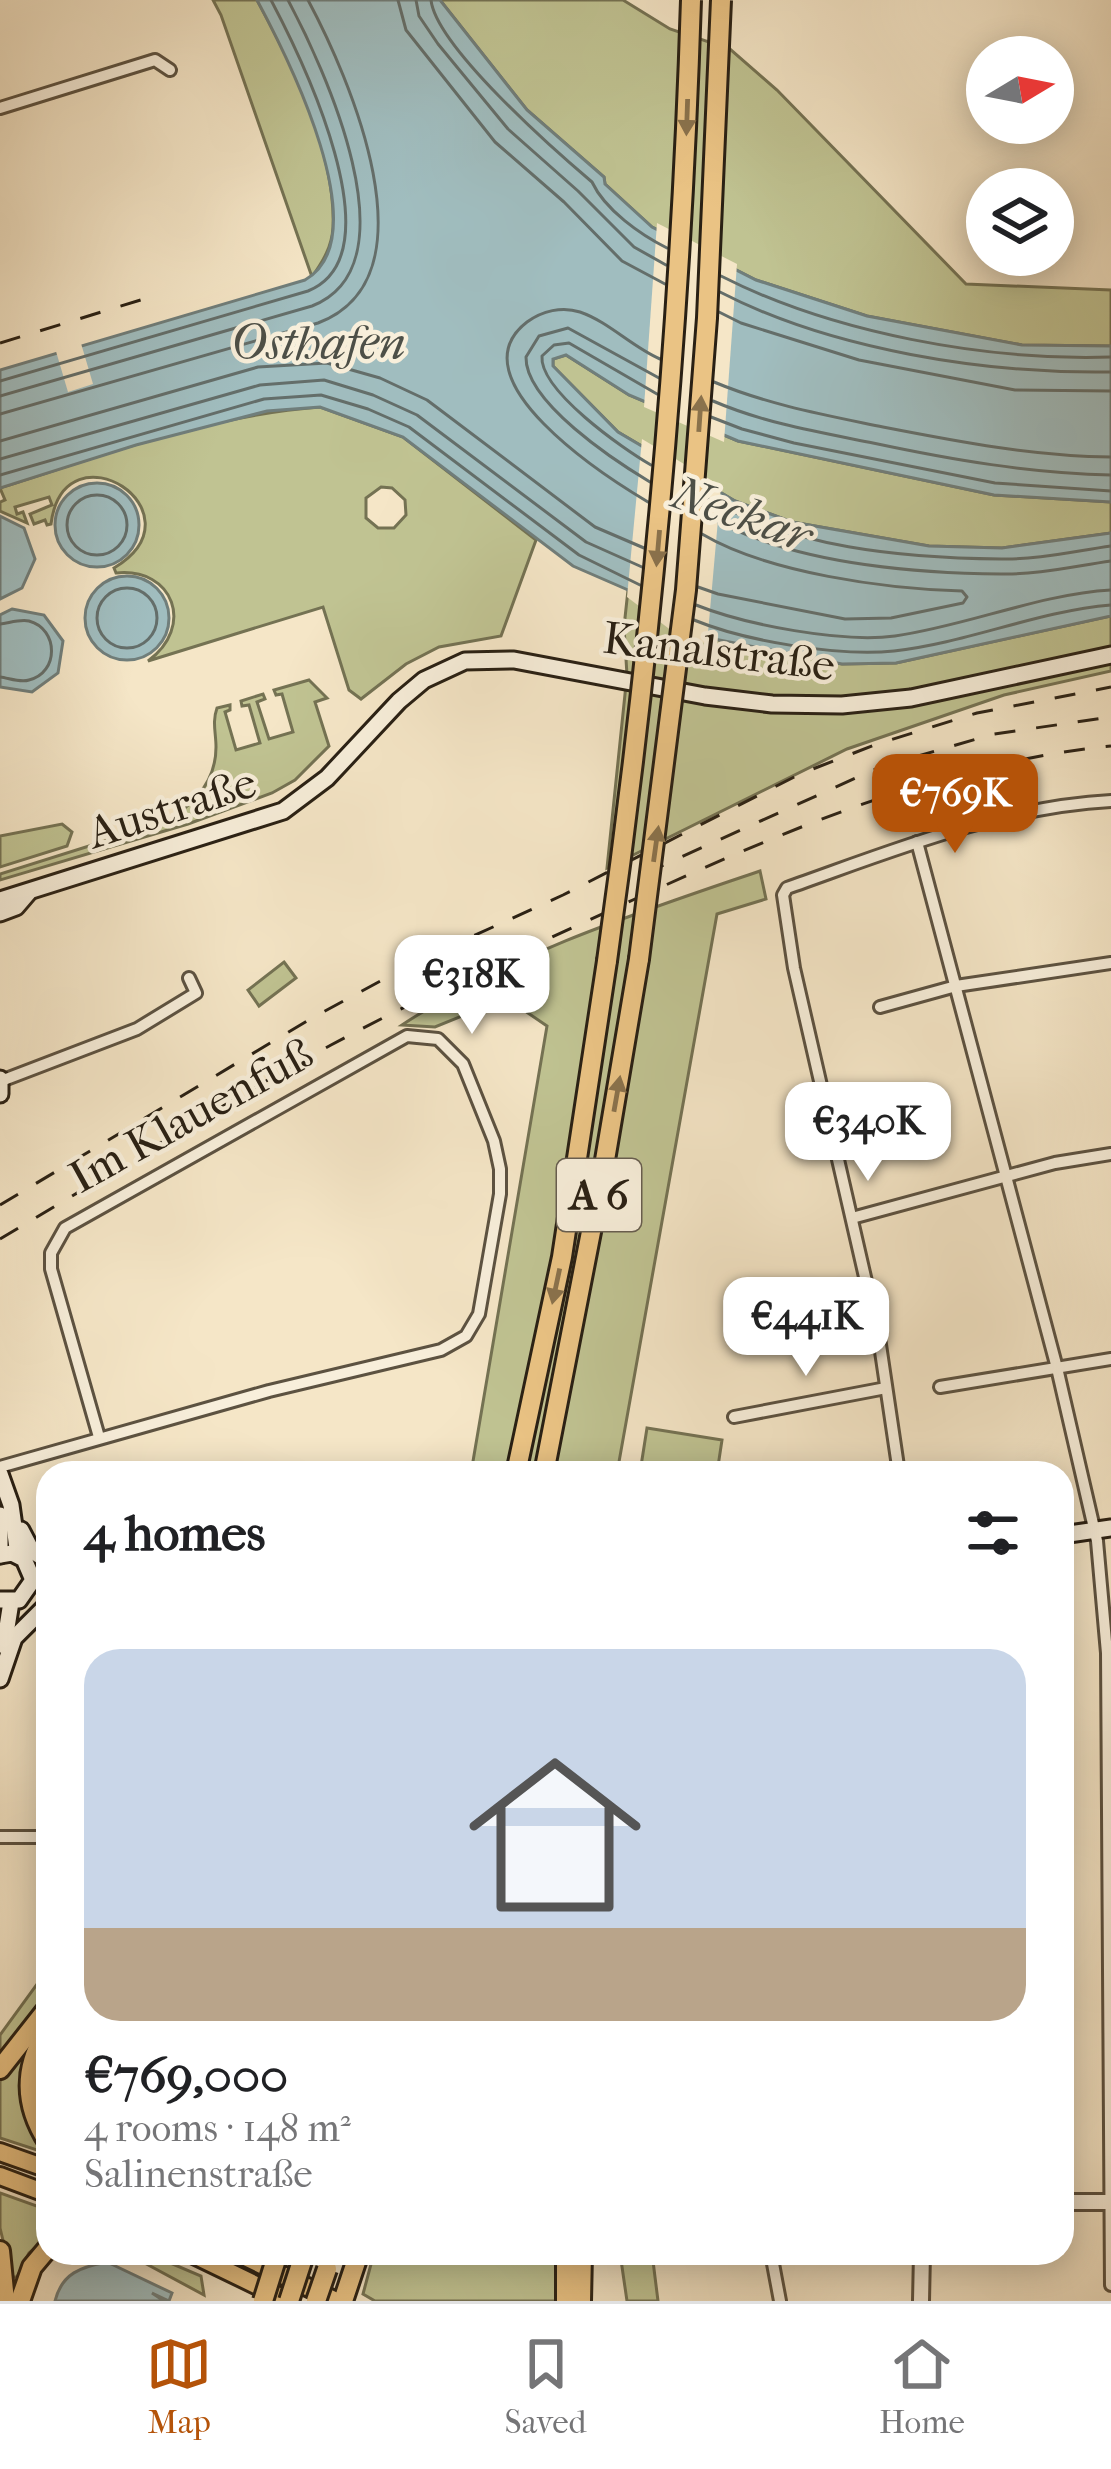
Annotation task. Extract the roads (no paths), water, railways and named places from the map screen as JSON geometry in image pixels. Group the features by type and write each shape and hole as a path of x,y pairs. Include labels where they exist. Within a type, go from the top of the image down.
{"highway":[{"name":"A 6","path":"520,1461 562,1257 608,961 664,486 677,321 691,0"},
{"name":"A 6","path":"549,1461 628,1036 686,590 707,319 721,0"},
{"path":"0,2069 36,2023"},
{"path":"36,2054 29,2089 36,2119"},
{"path":"0,2152 36,2165"},
{"path":"0,2176 36,2190"},
{"path":"0,2252 5,2301"},
{"path":"20,2301 36,2262"},
{"path":"215,2265 289,2301 301,2265"},
{"path":"263,2265 340,2301 355,2265"},
{"path":"262,2301 274,2265"},
{"path":"316,2301 328,2265"},
{"path":"566,2265 566,2301"},
{"path":"581,2301 582,2265"}],"main road":[{"name":"Kanalstraße","path":"399,701 444,669 490,658 705,696 842,705 911,698 1111,655"},
{"name":"Austraße","path":"0,900 283,812 327,778 399,701"},
{"path":"0,913 16,907 30,891"},
{"path":"0,1080 0,1094"},
{"path":"0,1470 18,1555 36,1575"},
{"path":"6,1510 0,1555 18,1555"},
{"path":"6,1510 36,1554"},
{"path":"0,1676 6,1601 36,1582"},
{"path":"0,1676 14,1638 36,1614"}],"street":[{"path":"0,108 155,60 170,70"},
{"path":"897,1461 852,1218 794,968 783,895 787,888 917,842 1031,810 1111,801"},
{"path":"917,842 1103,1530 1110,1734 1111,2284"},
{"path":"880,1007 956,986 1111,963"},
{"path":"0,1080 137,1030 196,993 189,978"},
{"name":"Im Klauenfuß","path":"0,1470 268,1390 441,1350 466,1336 478,1314 500,1194 500,1168 494,1141 463,1064 453,1051 438,1040 407,1036 65,1228 51,1253 51,1269 99,1437"},
{"path":"852,1218 1111,1154"},
{"path":"940,1387 1111,1359"},
{"path":"734,1417 886,1388"},
{"path":"0,1837 36,1837"},
{"path":"1074,2202 1111,2202"},
{"path":"773,2265 780,2301"},
{"path":"921,2301 922,2265"}],"water":[{"path":"257,0 440,0 527,110 604,177 605,184 652,227 756,280 867,316 1022,345 1111,346 1111,502 994,495 738,441 629,395 566,355 553,359 553,366 618,432 735,501 792,522 929,546 1002,548 1111,533 1111,616 896,663 842,664 704,637 675,626 628,590 573,566 403,437 320,407 267,411 136,445 0,488 0,370 305,280 326,258 333,226 320,144"},
{"path":"97,483 127,495 139,525 127,555 97,567 67,555 55,525 67,495"},
{"path":"0,516 24,528 35,559 22,588 0,599"},
{"path":"127,576 157,588 169,618 157,648 127,660 97,648 85,618 97,588"},
{"path":"12,609 44,615 63,641 58,673 32,692 0,687 0,615"},
{"path":"113,2265 172,2293 169,2301 152,2293 164,2301 55,2301 62,2284 89,2266"}],"railway":[{"path":"0,343 157,295"},
{"path":"0,1205 312,1018 412,964 563,895 800,774 977,713 1111,687"},
{"path":"606,891 880,767 994,734 1111,717"},
{"path":"0,1239 331,1045 692,873 808,824 926,783 987,767 1111,746"}],"water label":[{"name":"Osthafen","path":"318,343"},
{"name":"Neckar","path":"742,514"}]}
